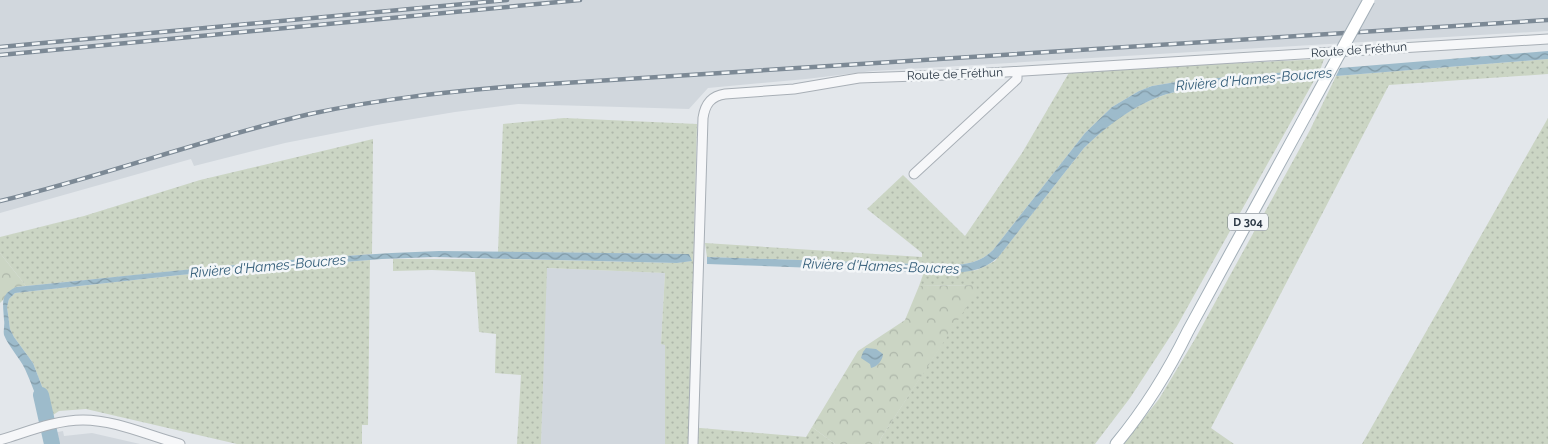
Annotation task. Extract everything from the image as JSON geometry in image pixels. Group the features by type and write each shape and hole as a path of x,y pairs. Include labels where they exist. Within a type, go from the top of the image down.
{"main road":[{"name":"D 304","path":"1116,444 1155,392 1174,360 1188,331 1369,0"},
{"name":"D 304","path":"1106,444 1151,386 1188,331"}],"street":[{"name":"Route de Fréthun","path":"693,444 703,118 705,108 714,97 725,94 794,89 859,78 1017,72 1548,39"},
{"path":"914,174 1017,79 1017,72"},
{"path":"0,440 61,423 82,420 103,423 180,444"}],"shaded area":[{"path":"0,0 1548,0 1548,31 873,71 708,88 689,109 518,104 377,125 285,143 194,166 191,159 0,213"},
{"path":"546,268 665,273 661,344 665,344 665,444 541,444"},
{"path":"63,431 64,436 92,433 140,444 54,444 53,433"}],"green space":[{"path":"1324,59 1320,70 1182,81 1152,86 1139,91 1112,107 1085,133 993,250 976,261 945,265 707,257 705,243 922,257 922,253 867,209 903,175 965,236 1022,153 1070,71"},
{"path":"1548,59 1548,74 1389,85 1211,428 1234,444 1123,444 1159,399 1195,339 1310,130 1336,76"},
{"path":"1316,77 1177,326 1130,398 1095,444 879,444 881,438 976,291 976,285 919,286 924,272 977,270 995,261 1084,148 1112,123 1144,103 1167,94 1191,89"},
{"path":"564,118 697,124 689,427 806,437 812,427 835,444 665,444 665,345 661,344 665,273 547,268 541,444 517,444 521,375 495,373 496,334 479,332 475,272 393,271 393,259 505,259 677,263 691,261 689,254 498,252 503,124"},
{"path":"1548,118 1548,444 1362,444"},
{"path":"373,139 372,254 267,262 26,286 0,253 0,237 84,216 200,180"},
{"path":"0,253 26,286 16,287 0,303"},
{"path":"370,260 368,425 362,425 362,444 237,444 86,409 59,411 53,415 33,363 10,329 7,307 9,299 15,293 180,275"},
{"path":"976,285 977,291 881,438 879,444 835,444 812,427 858,351 905,320 919,286"}],"water":[{"path":"1548,51 1548,59 1336,76 1340,68"},
{"path":"1324,69 1320,77 1175,92 1155,98 1133,109 1112,123 1084,148 1000,255 992,262 974,270 965,272 924,272 707,264 707,257 945,265 976,261 993,250 1085,133 1112,107 1139,91 1152,86 1182,81"},
{"path":"439,251 689,254 692,261 677,263 434,257 382,259 180,275 15,293 9,299 7,307 10,329 33,363 53,415 44,416 25,369 4,335 4,299 7,293 16,287 280,261"},
{"path":"866,348 876,349 883,354 881,361 871,368 870,364 861,358"}],"waterway":[{"name":"Rivière d'Hames-Boucres","path":"41,395 52,444"}],"railway":[{"path":"0,47 507,0"},
{"path":"0,55 580,0"},
{"path":"0,201 232,134 310,114 387,100 517,86 1548,20"}]}
